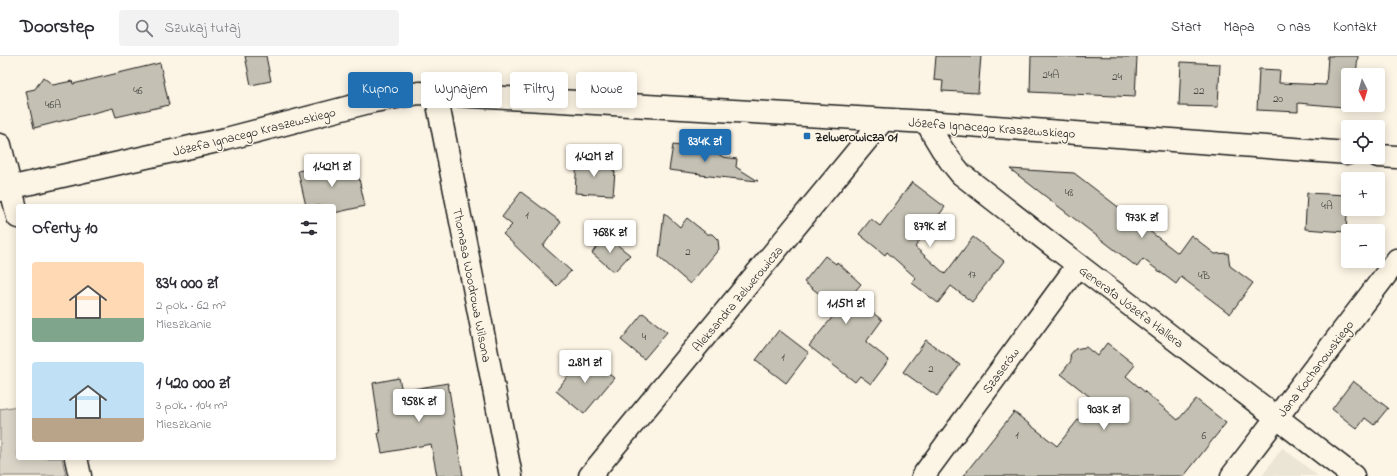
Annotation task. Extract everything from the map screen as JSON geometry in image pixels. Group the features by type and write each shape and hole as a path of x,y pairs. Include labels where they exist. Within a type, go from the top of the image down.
{"street":[{"name":"Józefa Ignacego Kraszewskiego","path":"5,189 226,139 369,102 421,93"},
{"name":"Józefa Ignacego Kraszewskiego","path":"502,98 926,122 1341,152"},
{"name":"Thomasa Woodrowa Wilsona","path":"439,108 511,476"},
{"name":"Aleksandra Zelwerowicza","path":"590,476 883,120"},
{"name":"Generała Józefa Hallera","path":"926,122 946,156 961,174 1353,476"},
{"path":"0,145 5,189 16,213"},
{"path":"1385,156 1397,157"},
{"name":"Jana Kochanowskiego","path":"1232,476 1397,260"},
{"name":"Szaserów","path":"923,476 1078,265"},
{"path":"76,460 80,476"}],"shaded area":[{"path":"16,406 16,460 62,460 66,476 0,476 0,409"},
{"path":"1283,448 1318,476 1262,476"}],"building":[{"path":"245,56 266,56 271,81 251,85"},
{"path":"936,56 981,56 978,93 942,91 943,81 934,80"},
{"path":"1031,56 1137,57 1135,97 1030,92"},
{"path":"1328,56 1358,56 1357,68 1341,68 1341,107 1298,103 1298,112 1257,110 1259,69 1280,70 1279,83 1326,85"},
{"path":"1181,62 1220,64 1218,107 1179,106"},
{"path":"160,63 169,105 116,117 113,108 34,128 26,91 35,89 43,77 53,85 72,81 73,84"},
{"path":"673,145 712,150 723,157 737,159 736,167 758,181 669,170"},
{"path":"577,158 601,160 615,172 613,195 575,193"},
{"path":"356,165 365,206 336,213 336,204 306,204 298,171 320,166 322,172"},
{"path":"1010,169 1074,173 1178,253 1191,235 1215,254 1228,253 1230,266 1253,283 1230,314 1181,277 1176,284 1143,259 1137,267"},
{"path":"912,182 945,207 915,247 945,274 973,237 1004,261 972,302 951,286 938,303 912,283 916,278 887,252 885,255 859,234 871,219 880,226"},
{"path":"521,192 561,222 543,246 571,271 557,286 503,234 512,225 502,217"},
{"path":"1307,193 1341,195 1341,216 1347,216 1346,224 1341,224 1341,232 1305,229"},
{"path":"664,213 680,227 687,218 707,234 712,234 718,240 719,249 690,284 659,257"},
{"path":"605,235 630,255 614,272 592,253"},
{"path":"825,256 836,264 837,262 861,284 851,296 882,320 866,342 889,360 871,384 860,376 855,382 809,346 839,309 804,282"},
{"path":"643,313 667,332 644,359 621,340"},
{"path":"779,330 809,353 786,383 756,360"},
{"path":"926,340 960,365 937,396 903,372"},
{"path":"1107,343 1135,365 1126,376 1178,420 1196,399 1226,423 1184,476 963,476 1014,412 1057,446 1094,400 1061,374 1071,361 1070,355 1075,349 1086,347 1097,356"},
{"path":"585,355 614,378 584,414 556,391"},
{"path":"399,378 402,391 448,383 463,476 437,476 431,444 382,453 378,433 380,433 373,383"},
{"path":"1353,381 1388,408 1374,425 1365,418 1357,429 1332,409"}],"place":[{"name":"Zelwerowicza 01","path":"807,136"}]}
